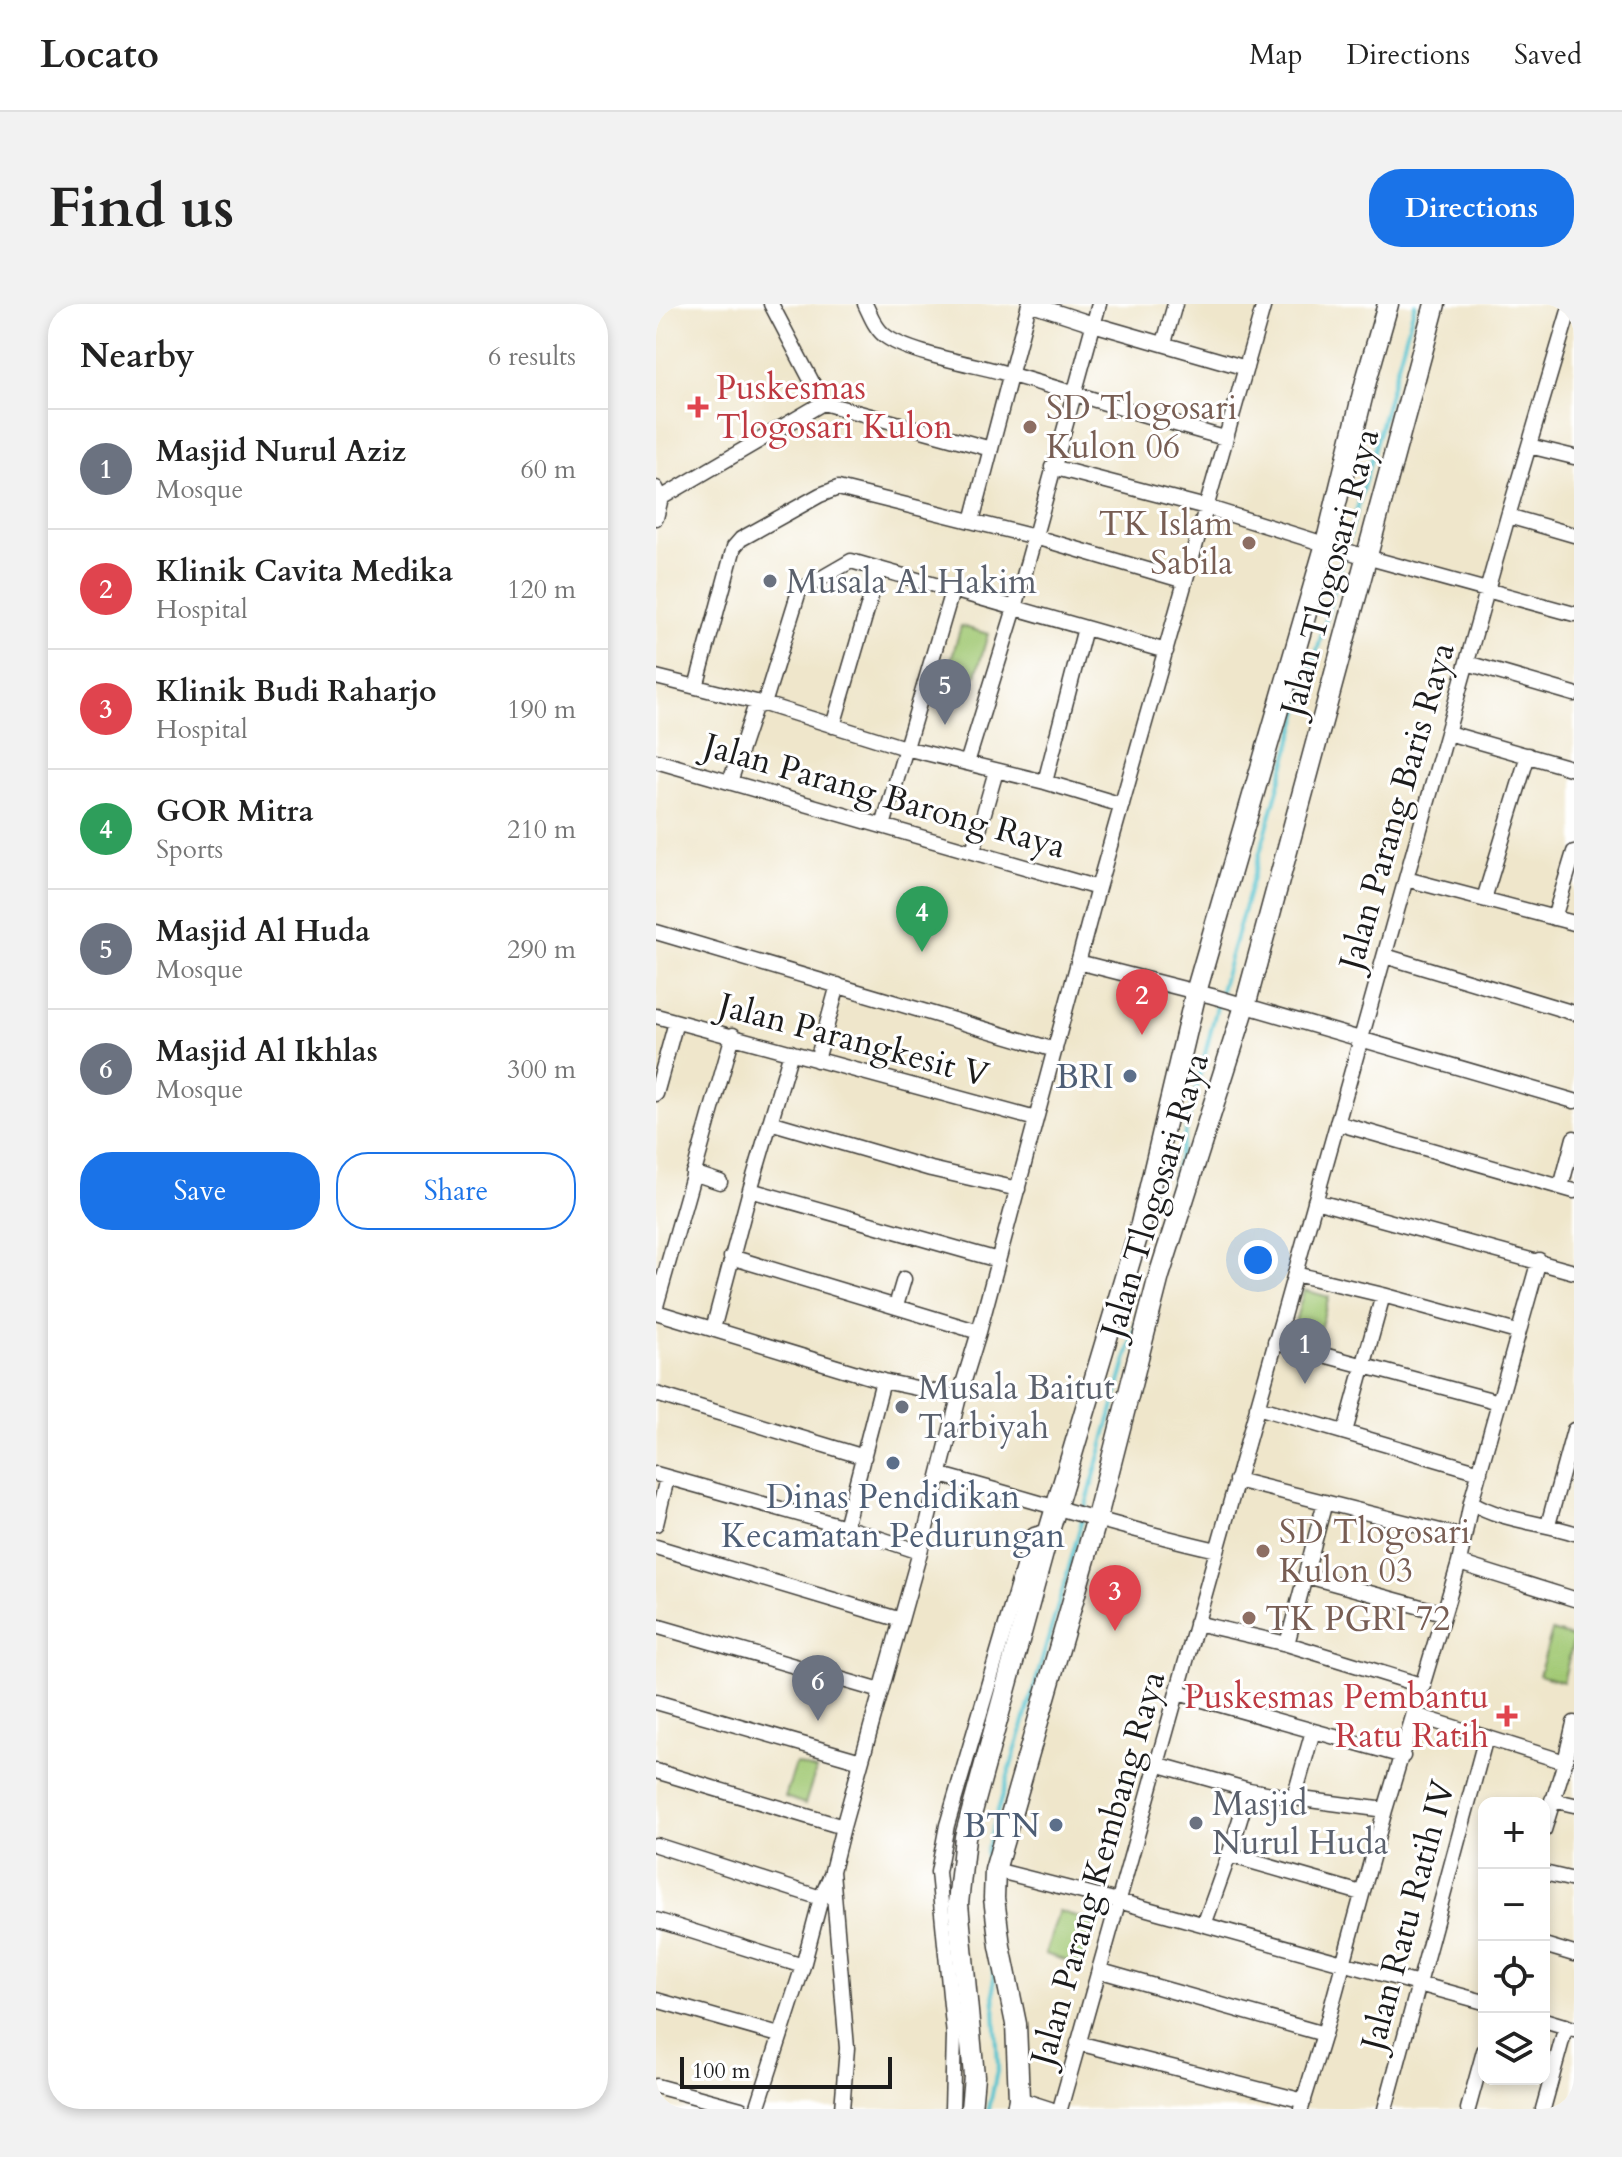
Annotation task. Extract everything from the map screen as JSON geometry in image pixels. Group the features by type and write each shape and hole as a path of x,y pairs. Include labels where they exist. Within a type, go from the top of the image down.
{"street":[{"path":"771,304 823,403"},
{"path":"865,304 878,329 898,342 964,364 1225,438"},
{"path":"972,521 1031,304 1246,368"},
{"path":"967,763 1015,608 1099,304"},
{"path":"1164,343 1175,304"},
{"name":"Jalan Parang Barong Raya","path":"832,1871 1098,888 1264,304"},
{"name":"Jalan Tlogosari Raya","path":"971,2109 974,2076 958,1904 965,1837 1049,1531 1141,1224 1330,545 1366,381 1388,304"},
{"name":"Jalan Tlogosari Raya","path":"1018,2104 1016,2024 1000,1946 994,1898 995,1870 1159,1276 1242,1004 1435,304"},
{"name":"Jalan Parang Baris Raya","path":"1295,1274 1508,516 1571,304"},
{"path":"656,518 659,493 823,403 991,449"},
{"path":"1529,446 1574,457"},
{"path":"1052,467 1206,507 1364,556 1574,614"},
{"path":"696,687 734,547 741,539 838,488 1035,537 1185,581"},
{"path":"1508,516 1574,535"},
{"path":"764,704 799,591 851,561 1166,651"},
{"path":"833,726 879,569"},
{"path":"883,826 952,591"},
{"path":"1045,782 1085,628"},
{"path":"1467,663 1574,694"},
{"path":"656,677 764,704 905,748 1045,782 1122,805"},
{"path":"730,782 755,707 764,704"},
{"path":"1448,733 1574,769"},
{"path":"1484,899 1528,755"},
{"name":"Jalan Parang Barong Raya","path":"656,761 1098,888"},
{"path":"973,851 996,771"},
{"path":"1554,918 1574,852"},
{"path":"1406,879 1574,923"},
{"path":"656,932 1055,1050"},
{"path":"1385,956 1574,1013"},
{"path":"1078,962 1242,1004 1574,1101"},
{"path":"817,1060 838,985"},
{"name":"Jalan Parangkesit V","path":"656,1016 1036,1119"},
{"path":"656,1094 676,1022"},
{"path":"656,1306 733,1035"},
{"path":"713,1329 791,1052"},
{"path":"770,1122 931,1169 1018,1189"},
{"path":"1337,1123 1568,1189 1574,1138"},
{"path":"693,1173 720,1182"},
{"path":"750,1190 998,1260"},
{"path":"1315,1201 1574,1272"},
{"path":"731,1257 979,1332"},
{"path":"1078,2043 1303,2105 1361,1893 1459,1563 1471,1502 1539,1260"},
{"path":"1295,1274 1517,1332"},
{"name":"Jalan Parang Kembang Raya","path":"1060,2109 1295,1274"},
{"path":"896,1306 904,1279"},
{"path":"1345,1432 1383,1295"},
{"path":"656,1312 883,1381 959,1397"},
{"path":"1275,1342 1499,1402"},
{"path":"845,1527 883,1381"},
{"path":"656,1394 864,1457"},
{"path":"1257,1407 1480,1472"},
{"path":"1548,1525 1574,1430"},
{"path":"941,1475 1094,1520 1217,1550"},
{"path":"656,1524 661,1476 845,1527 920,1552"},
{"path":"1236,1480 1464,1537"},
{"path":"1287,1644 1325,1502"},
{"path":"1471,1502 1484,1510 1510,1518 1574,1533"},
{"path":"952,2109 954,2036 938,1872 947,1825 1031,1540 1034,1535 1049,1531"},
{"path":"656,1547 901,1620"},
{"path":"1459,1563 1574,1599"},
{"path":"1307,1576 1443,1613"},
{"path":"1196,1623 1287,1644 1424,1686"},
{"path":"656,1626 881,1691"},
{"path":"1178,1693 1403,1756"},
{"path":"656,1702 861,1761"},
{"path":"1415,1715 1565,1762"},
{"path":"1550,1808 1573,1729"},
{"path":"1294,1798 1313,1731"},
{"name":"Jalan Ratu Ratih IV","path":"1385,2109 1486,1737"},
{"path":"1156,1764 1249,1790 1385,1810"},
{"path":"656,1771 843,1827"},
{"path":"1204,1925 1249,1790"},
{"path":"1552,1800 1574,1805"},
{"path":"656,1845 821,1898"},
{"path":"1229,1855 1361,1893"},
{"path":"995,1870 1118,1900 1342,1965 1478,2000"},
{"path":"757,2109 832,1871"},
{"path":"832,1871 847,2048 842,2109"},
{"path":"1550,1874 1574,1880"},
{"path":"656,1920 803,1966"},
{"path":"1550,1947 1574,1954"},
{"path":"1101,1971 1324,2034"},
{"path":"656,2000 779,2035"},
{"path":"1543,2109 1570,2028 1550,2022"},
{"path":"1468,2109 1478,2073"},
{"path":"656,2086 741,2109"},
{"name":"Jalan Parang Kembang Raya","path":"1018,2104 1050,2109"}],"green space":[{"path":"961,626 988,634 976,675 949,667"},
{"path":"1304,1290 1329,1297 1317,1340 1292,1333"},
{"path":"1552,1631 1574,1638 1563,1682 1539,1675"},
{"path":"796,1764 816,1770 805,1804 785,1797"},
{"path":"1059,1911 1094,1922 1080,1965 1045,1954"}],"waterway":[{"path":"987,1868 986,1851 1136,1325 1222,987 1415,304"},
{"path":"989,2109 998,2066 992,1953"}],"place":[{"name":"Puskesmas Tlogosari Kulon","path":"698,407"},
{"name":"SD Tlogosari Kulon 06","path":"1030,427"},
{"name":"TK Islam Sabila","path":"1249,543"},
{"name":"Musala Al Hakim","path":"770,581"},
{"name":"Masjid Al Huda","path":"945,725"},
{"name":"GOR Mitra","path":"922,952"},
{"name":"Klinik Cavita Medika","path":"1142,1035"},
{"name":"BRI","path":"1130,1076"},
{"name":"Masjid Nurul Aziz","path":"1305,1384"},
{"name":"Musala Baitut Tarbiyah","path":"902,1407"},
{"name":"Dinas Pendidikan Kecamatan Pedurungan","path":"893,1463"},
{"name":"SD Tlogosari Kulon 03","path":"1263,1551"},
{"name":"TK PGRI 72","path":"1249,1618"},
{"name":"Klinik Budi Raharjo","path":"1115,1631"},
{"name":"Puskesmas Pembantu Ratu Ratih","path":"1507,1716"},
{"name":"Masjid Al Ikhlas","path":"818,1721"},
{"name":"Masjid Nurul Huda","path":"1196,1823"},
{"name":"BTN","path":"1056,1825"}]}
